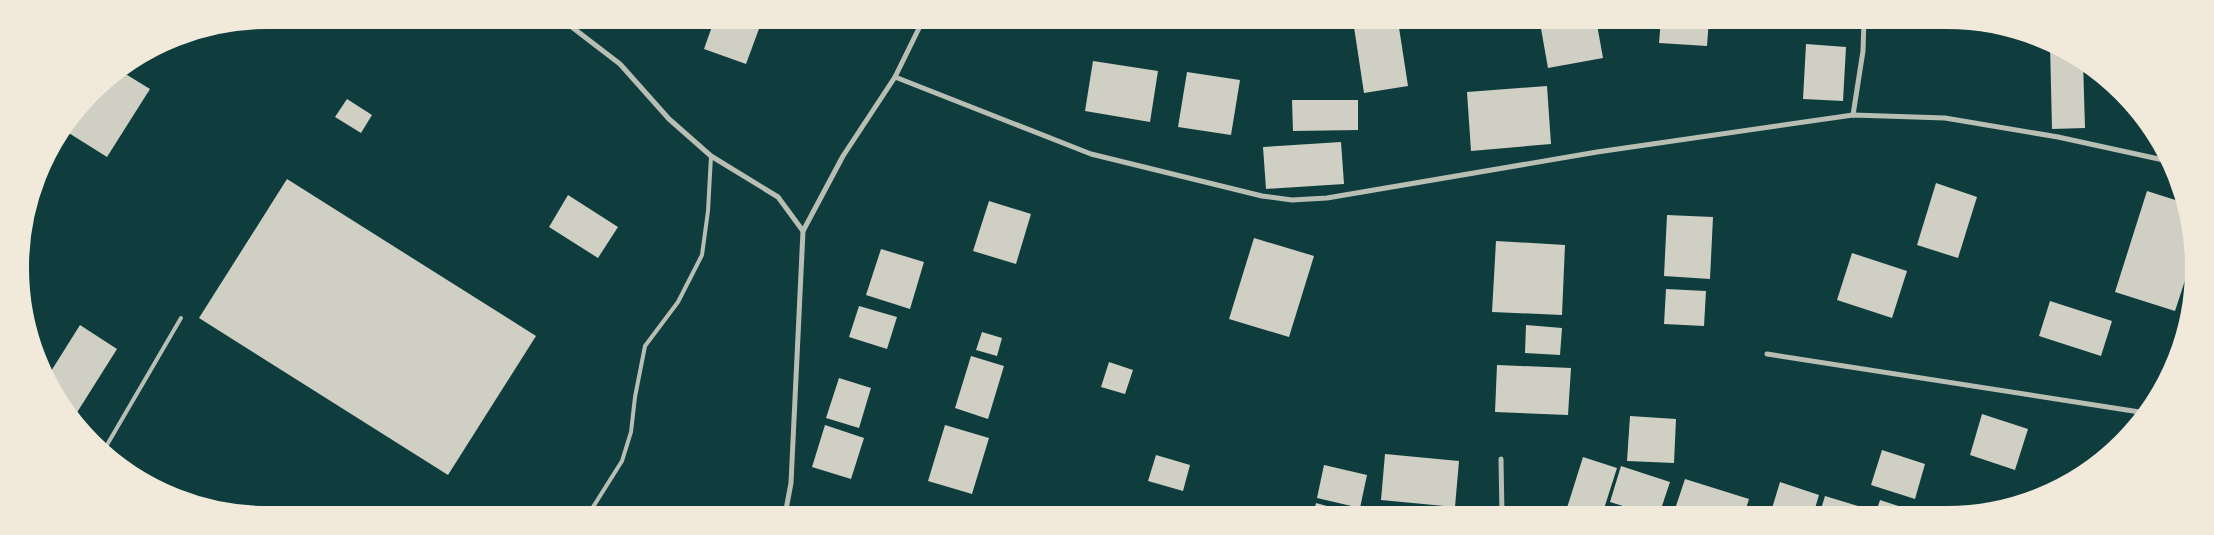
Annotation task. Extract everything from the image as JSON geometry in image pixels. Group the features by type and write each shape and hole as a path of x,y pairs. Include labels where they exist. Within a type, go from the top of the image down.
{"street":[{"path":"570,26 620,64 669,119 711,156 778,197 803,231"},
{"path":"786,509 791,483 803,231 843,156 895,77 920,26"},
{"path":"1853,115 1863,51 1864,26"},
{"path":"895,77 1092,154 1262,196 1292,200 1327,198 1597,152 1853,115 1945,118 2058,137 2163,161"},
{"path":"1767,354 2140,412"},
{"path":"1501,459 1502,509"}],"lane":[{"path":"592,509 622,461 631,432 635,397 645,346 678,302 702,255 708,211 711,156"},
{"path":"106,447 181,318"}],"building":[{"path":"712,26 760,26 746,64 704,49"},
{"path":"1399,26 1408,86 1364,93 1354,27"},
{"path":"1541,26 1597,26 1603,58 1548,68"},
{"path":"1660,26 1708,26 1707,46 1659,43"},
{"path":"1806,44 1846,47 1843,101 1803,99"},
{"path":"2050,50 2083,69 2085,128 2052,129"},
{"path":"1093,61 1158,71 1150,122 1085,111"},
{"path":"1187,72 1240,80 1231,135 1178,127"},
{"path":"125,73 150,89 107,157 68,132 86,108 108,86"},
{"path":"1547,86 1551,144 1471,151 1467,92"},
{"path":"347,99 372,115 361,133 335,117"},
{"path":"1292,100 1358,100 1358,130 1293,131"},
{"path":"1341,142 1344,184 1266,189 1263,147"},
{"path":"287,179 536,336 448,475 199,318"},
{"path":"1936,183 1977,197 1958,258 1917,245"},
{"path":"2147,191 2179,201 2186,236 2188,268 2175,311 2115,292"},
{"path":"568,195 618,227 598,258 549,227"},
{"path":"989,201 1031,214 1016,264 973,251"},
{"path":"1667,215 1713,217 1710,279 1664,276"},
{"path":"1254,238 1314,256 1289,337 1229,319"},
{"path":"1496,241 1565,245 1562,315 1492,312"},
{"path":"881,249 924,262 910,309 866,295"},
{"path":"1852,253 1907,271 1892,318 1837,300"},
{"path":"1666,289 1706,291 1704,326 1664,324"},
{"path":"2050,301 2112,321 2101,356 2039,336"},
{"path":"859,306 897,317 887,349 849,337"},
{"path":"80,325 117,349 76,414 50,372"},
{"path":"1526,325 1562,328 1560,355 1525,353"},
{"path":"982,332 1002,338 997,356 976,350"},
{"path":"971,356 1004,366 988,419 955,408"},
{"path":"1109,362 1133,370 1125,394 1101,387"},
{"path":"1497,365 1571,368 1568,415 1495,412"},
{"path":"839,378 871,388 859,428 826,418"},
{"path":"1982,414 2028,429 2015,470 1970,455"},
{"path":"1630,416 1676,419 1674,463 1627,461"},
{"path":"825,425 864,438 851,479 812,467"},
{"path":"945,425 989,438 972,494 928,481"},
{"path":"1882,450 1925,464 1915,499 1871,485"},
{"path":"1385,454 1459,461 1455,507 1381,500"},
{"path":"1156,455 1190,465 1183,491 1148,481"},
{"path":"1583,457 1617,468 1604,509 1567,509"},
{"path":"1324,465 1367,475 1360,508 1317,498"},
{"path":"1621,466 1670,482 1661,509 1633,509 1610,502"},
{"path":"1685,479 1749,499 1746,509 1675,509"},
{"path":"1780,482 1819,495 1815,509 1772,509"},
{"path":"1825,496 1868,509 1821,509"},
{"path":"1880,500 1908,509 1877,509"},
{"path":"1316,503 1338,509 1314,509"}]}
